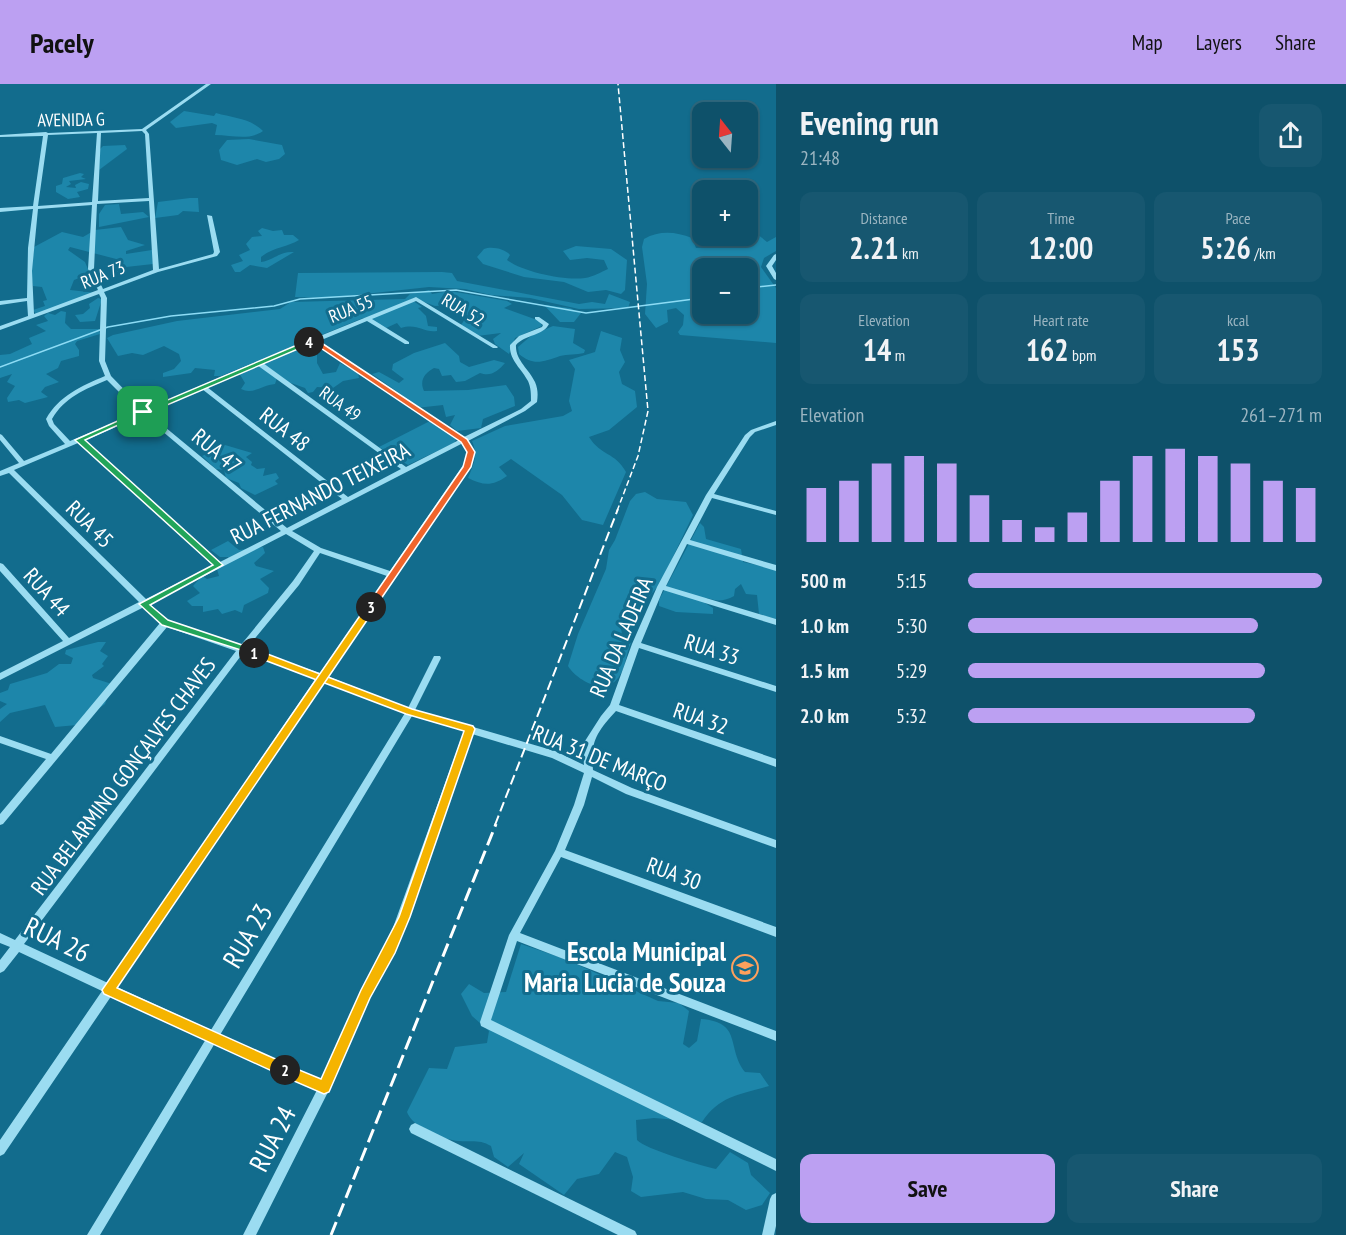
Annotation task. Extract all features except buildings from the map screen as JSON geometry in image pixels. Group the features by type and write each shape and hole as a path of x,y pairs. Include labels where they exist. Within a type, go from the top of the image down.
{"street":[{"path":"156,271 147,134 143,130 209,84"},
{"name":"AVENIDA G","path":"0,136 143,130"},
{"path":"31,317 29,252 38,208 46,133"},
{"path":"69,444 51,425 49,419 52,412 75,393 108,377 102,361 105,304 91,269 99,133"},
{"path":"0,210 151,199"},
{"name":"RUA 73","path":"0,328 156,271 209,258 217,252 209,216"},
{"path":"776,256 769,266 776,278"},
{"path":"0,303 29,299"},
{"name":"RUA 55","path":"0,474 258,363 416,299"},
{"name":"RUA 52","path":"416,299 495,347"},
{"path":"464,441 534,402 533,381 516,361 512,348 518,340 544,328 546,324 537,318"},
{"path":"368,319 407,343"},
{"path":"0,1150 467,467 471,452 464,441 314,340"},
{"name":"RUA 49","path":"258,363 405,469"},
{"name":"RUA 47","path":"108,377 143,412 286,531"},
{"name":"RUA 48","path":"203,387 346,499"},
{"name":"RUA DA LADEIRA","path":"776,423 759,428 747,436 710,495 661,587 636,644 614,707 589,741 587,753 589,771 579,805 559,852 514,935 485,1022 776,1165"},
{"path":"0,436 23,464"},
{"path":"79,440 219,565"},
{"name":"RUA FERNANDO TEIXEIRA","path":"0,677 464,441"},
{"name":"RUA 45","path":"10,470 144,604"},
{"path":"710,495 776,513"},
{"path":"286,531 318,550 393,575"},
{"path":"685,541 776,568"},
{"name":"RUA BELARMINO GONÇALVES CHAVES","path":"0,968 242,649 296,583 318,550"},
{"name":"RUA 44","path":"0,566 68,642"},
{"path":"661,587 776,622"},
{"name":"RUA 31 DE MARÇO","path":"144,604 165,623 322,676 410,712 555,755 630,791 776,844"},
{"path":"0,821 165,623"},
{"name":"RUA 33","path":"636,644 776,689"},
{"name":"RUA 23","path":"93,1235 410,712 437,658"},
{"name":"RUA 32","path":"614,707 776,763"},
{"name":"RUA 24","path":"249,1235 324,1088 366,994 391,949 405,917 470,729"},
{"path":"0,739 52,758"},
{"name":"RUA 30","path":"559,852 776,932"},
{"path":"514,935 776,1036"},
{"name":"RUA 26","path":"0,938 324,1088"},
{"path":"415,1129 631,1235"},
{"path":"768,1235 776,1199"}],"shaded area":[{"path":"184,111 214,116 216,113 241,119 253,123 263,131 252,136 240,137 215,135 217,125 212,123 176,128 170,122"},
{"path":"249,139 282,145 285,154 279,159 266,162 257,159 237,165 221,160 219,150 227,140"},
{"path":"125,145 127,149 99,170 100,149 103,146"},
{"path":"84,174 81,177 86,179 69,181 71,184 66,187 76,188 75,185 81,182 89,184 88,189 77,192 80,197 68,199 56,192 56,186 62,184 63,178"},
{"path":"198,198 199,212 183,211 178,215 155,218 158,202"},
{"path":"119,204 121,214 143,212 149,217 99,227 99,214 105,205"},
{"path":"121,227 128,240 145,245 126,251 126,254 152,250 153,264 126,267 125,271 116,272 115,266 120,260 70,247 68,250 85,262 90,274 74,280 70,290 97,293 36,314 33,310 45,306 43,301 47,300 42,287 33,286 31,273 34,247 62,232 83,237 95,230"},
{"path":"262,228 273,231 282,230 284,235 293,235 299,240 266,254 261,257 261,262 284,253 294,252 267,268 250,265 240,272 235,272 231,265 243,261 239,255 250,250 246,244 252,237 262,236 258,231"},
{"path":"662,233 680,234 692,238 692,246 696,248 758,246 758,235 767,242 776,237 776,251 764,258 761,267 776,288 776,343 680,335 678,332 683,325 684,315 676,308 667,310 668,322 656,328 645,314 647,284 642,247 644,239"},
{"path":"576,246 611,249 627,260 625,290 621,294 606,290 588,292 564,282 524,277 483,264 477,257 484,249 498,249 510,255 507,260 523,268 544,275 577,279 594,276 608,269 604,260 587,258 570,260 563,251"},
{"path":"298,273 452,273 457,281 579,304 592,302 605,304 609,294 630,302 628,308 579,309 530,298 491,295 465,289 429,287 328,298 295,297"},
{"path":"429,290 432,294 450,291 507,301 512,304 504,308 540,321 542,326 515,338 509,354 495,344 493,339 501,333 477,336 461,325 467,316 466,313 452,309 450,305 435,306 413,298 412,300 422,307 418,308 426,316 428,326 437,327 437,331 412,327 401,328 397,323 386,328 363,318 221,376 214,376 215,370 195,368 191,373 163,377 163,373 174,369 181,361 179,354 164,346 143,355 132,353 118,356 107,338 177,321 280,309 291,302 405,299 410,294"},
{"path":"98,298 102,299 95,321 80,322 75,315 83,314 90,308 89,304"},
{"path":"544,305 570,308 581,313 574,322 560,322"},
{"path":"61,311 66,312 65,323 71,329 99,329 100,334 77,341 75,344 79,350 79,356 61,361 58,368 46,374 59,382 45,387 41,392 48,397 25,403 19,400 8,402 7,398 15,386 7,382 12,374 0,378 0,355 10,354 32,344 29,338 46,331 36,325 48,321 44,316 48,313 55,315"},
{"path":"553,326 575,329 573,343 585,350 584,353 563,355 538,362 519,354 518,347 532,335"},
{"path":"601,331 622,338 620,350 625,362 619,372 622,384 635,391 637,407 609,430 589,437 598,448 617,461 626,472 603,525 582,520 562,495 511,459 499,467 507,476 497,482 484,484 468,478 475,451 472,441 505,426 563,416 572,411 569,401 575,369 569,360 595,352"},
{"path":"445,343 459,356 460,362 469,367 494,360 505,363 491,374 480,373 465,381 456,382 451,375 442,376 439,369 434,368 424,377 422,383 424,391 468,390 506,385 514,397 515,406 483,419 481,428 457,431 450,425 455,415 446,417 443,405 416,408 372,374 379,372 399,383 404,379 392,370 393,364 414,353"},
{"path":"310,344 317,350 317,363 323,374 336,372 340,363 358,373 359,378 343,381 333,388 317,387 313,392 308,393 305,388 277,378 275,384 250,391 241,389 245,383 239,373"},
{"path":"430,421 457,438 454,443 408,465 379,447"},
{"path":"225,445 252,453 246,457 252,462 251,465 257,469 265,468 263,476 276,473 279,478 275,481 278,484 255,495 241,488 239,483 226,478 224,470 216,469 202,456"},
{"path":"645,492 657,499 686,502 693,515 660,584 646,600 634,606 633,612 626,614 621,629 623,638 631,643 620,675 615,682 608,685 593,685 579,677 568,666 578,634 606,569 609,550 630,501 636,494"},
{"path":"700,523 704,527 706,539 741,549 743,562 776,569 776,619 759,614 757,595 746,594 741,584 735,589 734,596 731,598 718,600 707,598 705,603 713,608 713,614 676,612 659,606 659,600"},
{"path":"228,541 239,550 263,547 265,553 254,563 256,566 274,571 260,579 269,588 268,593 244,605 242,613 235,610 222,614 218,609 203,612 203,606 192,606 187,601 200,593 193,586 202,576 207,579 219,576 217,569 229,561 228,557 220,557 211,550"},
{"path":"106,642 100,651 108,656 102,664 104,666 92,675 93,678 112,684 105,704 77,725 55,727 45,705 10,713 0,722 0,709 7,704 0,701 0,693 8,690 10,684 47,673 59,664 71,664 73,658 65,654 66,650"},
{"path":"521,944 565,959 658,1001 679,1003 689,1011 683,1044 689,1048 697,1041 701,1019 723,1025 732,1038 739,1063 745,1072 760,1073 769,1086 723,1101 702,1122 654,1118 636,1120 637,1140 662,1152 716,1169 730,1152 748,1163 751,1175 770,1193 762,1205 746,1210 728,1200 706,1199 683,1192 641,1197 631,1191 633,1177 627,1157 615,1152 599,1174 577,1179 564,1195 519,1164 524,1153 508,1167 494,1157 491,1146 487,1144 445,1138 421,1128 410,1118 407,1112 429,1068 447,1069 455,1047 487,1043 489,1031 472,1016 461,994 469,984 484,993 506,992"}],"waterway":[{"path":"758,287 776,285"},
{"path":"0,367 108,327 171,316 274,306 300,299 456,290 586,313 692,299"}],"railway":[{"path":"617,511 638,456 648,411 618,84"},
{"path":"495,825 618,509"},
{"path":"331,1235 496,824"}],"place":[{"name":"Escola Municipal Maria Lucia de Souza","path":"745,968"}],"route":[{"path":"143,412 79,440 219,565 144,604 165,623 322,676 410,712 470,729 432,833 405,917 391,949 366,994 324,1088 109,990 322,676 467,467 471,452 464,441 314,340 143,412"}]}
